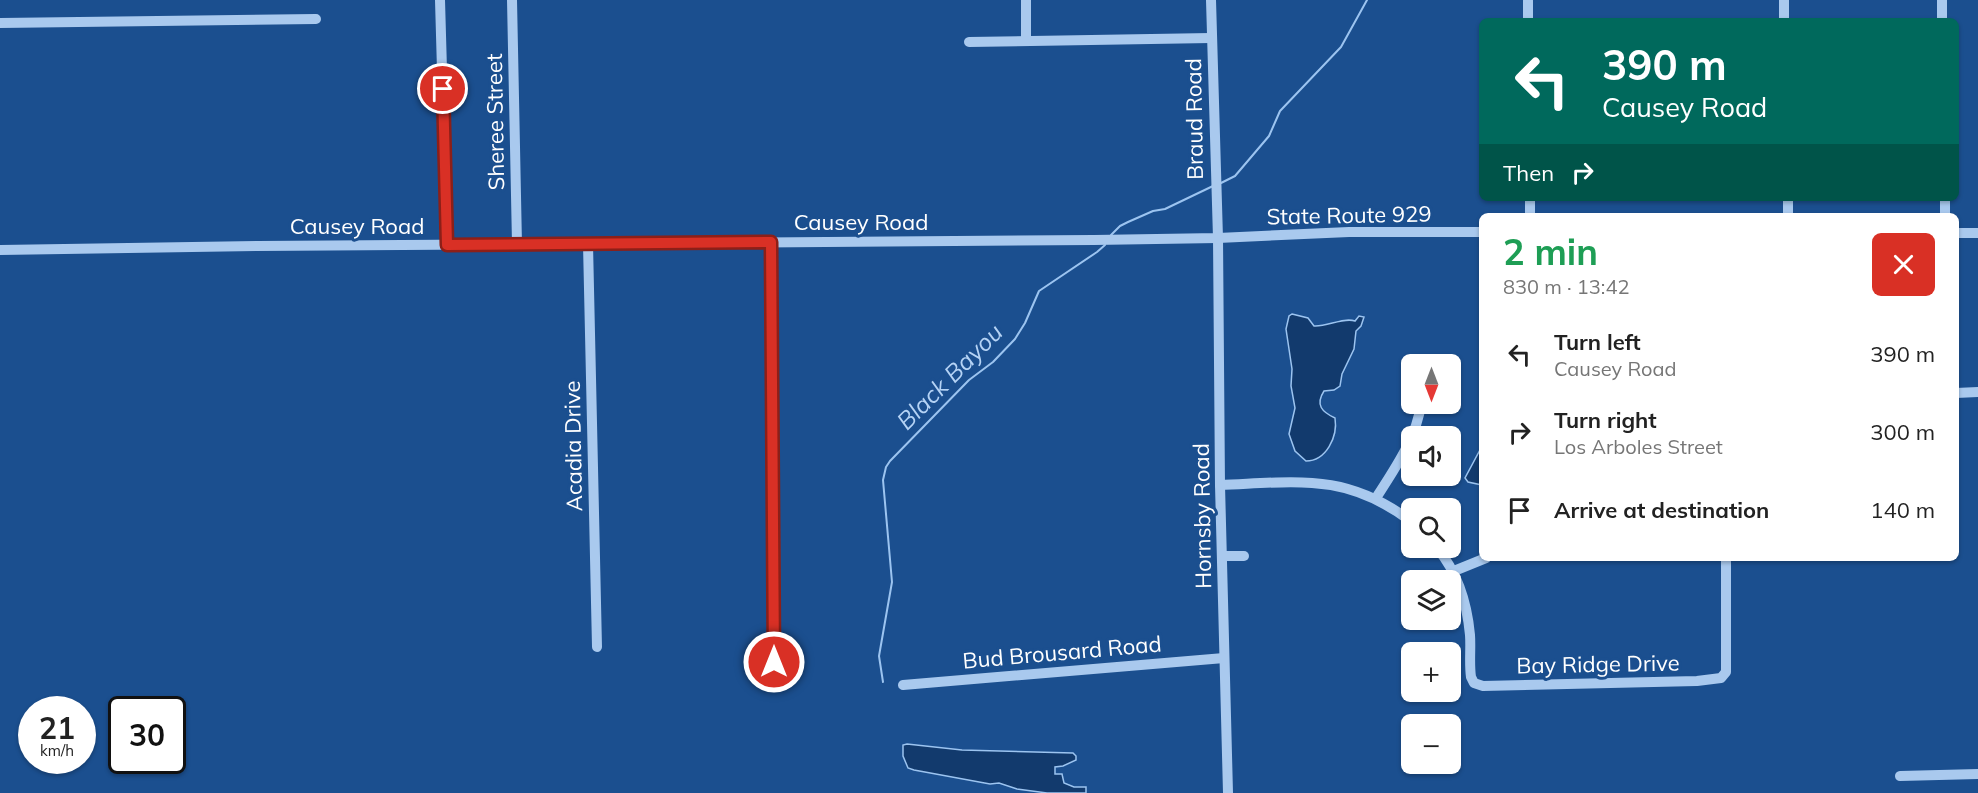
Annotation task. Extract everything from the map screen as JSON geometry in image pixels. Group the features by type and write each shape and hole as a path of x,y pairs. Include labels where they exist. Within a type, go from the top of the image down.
{"street":[{"path":"440,0 447,245"},
{"name":"Sheree Street","path":"512,0 517,244"},
{"path":"1026,0 1026,41"},
{"name":"Braud Road","path":"1211,0 1218,238"},
{"path":"1784,0 1784,18"},
{"path":"1942,0 1942,18"},
{"path":"1528,1 1528,18"},
{"path":"0,23 316,20"},
{"path":"969,42 1211,38"},
{"name":"State Route 929","path":"1218,238 1349,232 1479,232"},
{"path":"1959,233 1978,233"},
{"name":"Causey Road","path":"0,250 1218,238"},
{"name":"Hornsby Road","path":"1218,238 1220,485 1228,793"},
{"path":"771,242 776,684"},
{"name":"Acadia Drive","path":"588,244 597,647"},
{"path":"1959,393 1978,392"},
{"path":"1376,498 1420,414"},
{"path":"1220,485 1322,483 1358,490 1376,498 1401,515"},
{"path":"1222,556 1244,556"},
{"path":"1456,570 1479,561"},
{"name":"Bay Ridge Drive","path":"1461,595 1467,616 1471,673 1476,684 1483,686 1711,681 1721,678 1726,668 1726,561"},
{"name":"Bud Brousard Road","path":"903,685 1224,658"},
{"path":"1900,776 1978,774"}],"water":[{"path":"1292,314 1308,318 1314,326 1345,320 1355,321 1359,316 1364,317 1361,326 1356,331 1354,349 1342,374 1340,386 1334,390 1324,391 1320,400 1323,411 1335,418 1335,433 1325,452 1313,460 1306,461 1295,451 1289,434 1295,408 1286,329 1289,316"},
{"path":"1479,452 1479,484 1468,482 1465,478"},
{"path":"903,745 962,750 1073,753 1076,760 1055,767 1055,774 1062,774 1064,783 1074,787 1086,787 1086,793 1047,793 1017,789 999,783 990,784 914,770 908,768 903,756"}],"waterway":[{"name":"Black Bayou","path":"1221,183 1235,176 1269,136 1280,111 1341,47 1367,0"},
{"name":"Black Bayou","path":"1111,235 1128,222 1153,211 1165,209 1213,186"},
{"name":"Black Bayou","path":"883,682 879,656 892,582 883,480 886,467 969,380 993,362 1015,339 1039,291 1105,245"}],"route":[{"path":"443,89 447,245 771,242 774,662"}]}
